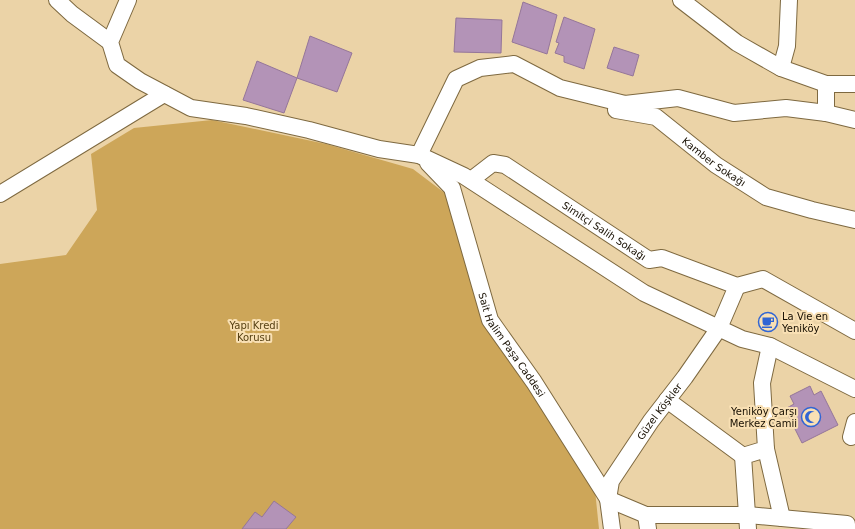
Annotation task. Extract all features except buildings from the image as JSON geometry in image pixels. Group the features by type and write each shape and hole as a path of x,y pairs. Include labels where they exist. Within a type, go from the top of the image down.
{"street":[{"path":"57,0 72,14 110,42 117,65 140,81 191,108 246,116 309,130 379,149 421,156 471,180 644,293 742,339 770,346 855,389"},
{"path":"110,42 128,0"},
{"path":"681,0 737,43 781,68 826,84 855,84"},
{"path":"781,68 787,46 789,0"},
{"path":"421,156 456,78 480,68 514,64 560,88 625,104 678,98 734,113 786,108 826,113 855,120"},
{"path":"826,84 826,113"},
{"name":"Kamber Sokağı","path":"578,92 612,109 656,117 716,165 766,197 855,220"},
{"path":"0,194 164,94"},
{"name":"Sait Halim Paşa Caddesi","path":"421,156 452,188 490,320 534,382 608,499 612,529"},
{"name":"Simitçi Salih Sokağı","path":"471,180 493,163 505,165 649,260 662,258 737,286"},
{"path":"737,286 763,279 855,331"},
{"name":"Güzel Köşkler","path":"608,499 611,481 651,421 685,378 718,328 737,286"},
{"path":"770,346 762,383 766,449 782,518"},
{"path":"667,400 743,456 748,522"},
{"path":"743,456 766,449"},
{"path":"608,499 647,522 748,522 782,518 847,524 847,529"}],"green space":[{"name":"Yapı Kredi Korusu","path":"212,120 326,144 413,169 450,197 469,263 527,382 595,490 599,529 0,529 0,264 66,255 97,210 91,154 134,128"}],"place":[{"name":"La Vie en Yeniköy","path":"768,322"},
{"name":"Yeniköy Çarşı Merkez Camii","path":"811,417"}]}
